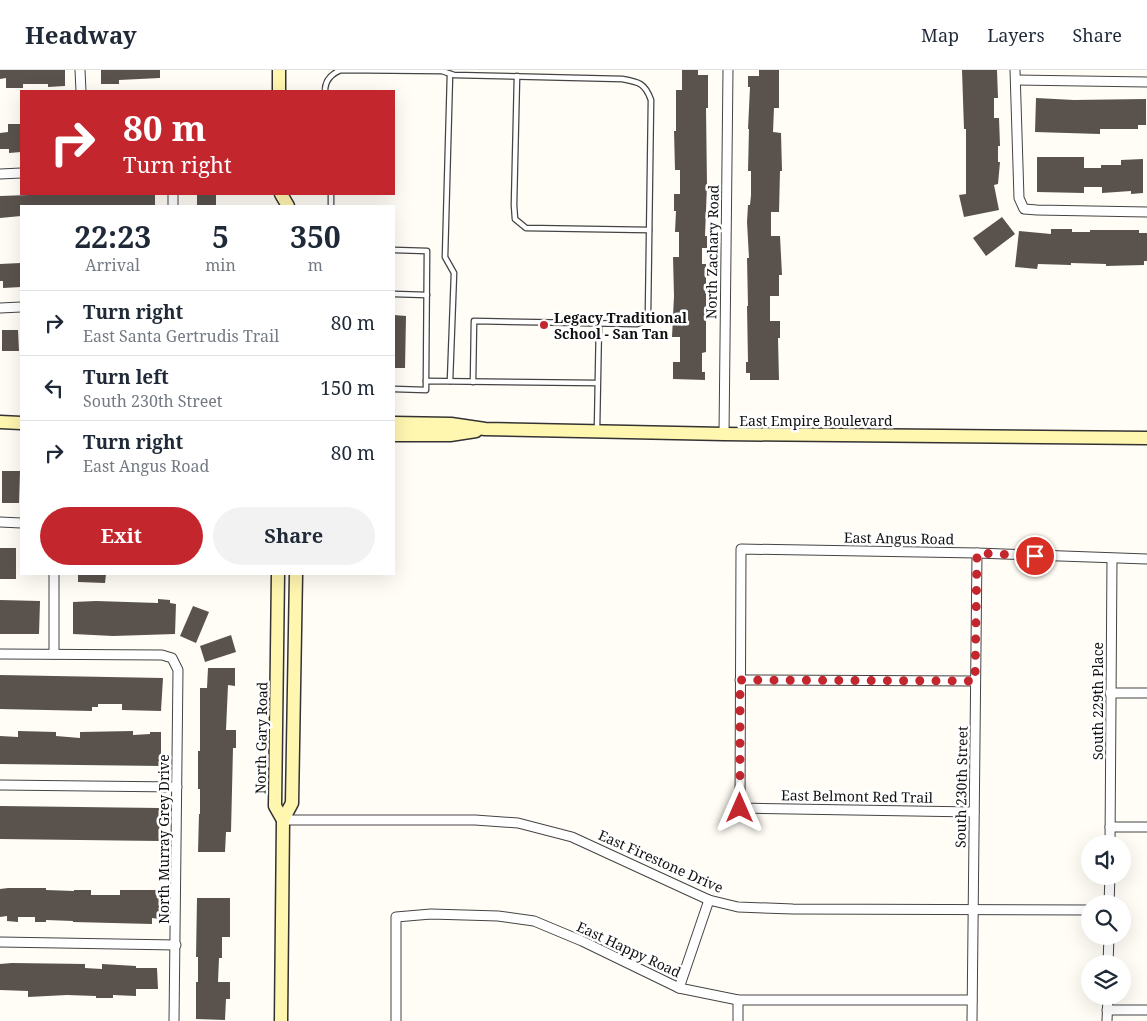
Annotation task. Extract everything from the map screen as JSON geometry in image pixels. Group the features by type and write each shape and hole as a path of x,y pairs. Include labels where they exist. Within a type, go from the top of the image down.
{"street":[{"path":"80,70 81,90"},
{"path":"279,70 279,90"},
{"name":"North Zachary Road","path":"724,434 728,70"},
{"path":"1015,70 1019,198 1024,209 1147,212"},
{"path":"1016,80 1147,82"},
{"path":"0,174 20,173"},
{"path":"0,308 20,307"},
{"path":"0,422 20,423"},
{"name":"East Empire Boulevard","path":"395,423 451,424 486,430"},
{"name":"East Empire Boulevard","path":"395,435 450,435 486,430 1147,438"},
{"path":"0,522 20,523"},
{"name":"East Angus Road","path":"740,680 741,549 977,553 1147,559"},
{"name":"South 230th Street","path":"972,1021 977,553"},
{"name":"South 229th Place","path":"1110,835 1112,559"},
{"path":"0,654 54,654 54,575"},
{"name":"North Gary Road","path":"278,575 275,806 283,820 281,1021"},
{"path":"283,820 292,803 296,575"},
{"name":"North Murray Grey Drive","path":"54,654 162,655 172,658 178,670 174,1021"},
{"path":"740,680 975,681"},
{"name":"East Belmont Red Trail","path":"740,680 740,808 974,812"},
{"path":"1110,693 1147,693"},
{"path":"0,785 177,787"},
{"name":"East Firestone Drive","path":"283,820 475,820 518,823 572,836 710,900 738,907 793,909 1081,910"},
{"path":"1110,827 1147,827"},
{"path":"678,988 710,900"},
{"name":"East Happy Road","path":"396,1021 396,917 431,914 498,916 534,921 582,941 678,988 738,1000 972,1000"},
{"path":"0,942 176,945"},
{"path":"738,1000 738,1021"},
{"path":"1107,1021 1108,1005"},
{"path":"1108,1010 1147,1010"}],"lane":[{"path":"325,90 325,84 332,74 341,70 442,71 450,74 622,78 637,81 647,89 650,100 648,316 645,321 637,324 474,321 473,382"},
{"path":"450,74 445,257 454,273 450,381"},
{"path":"517,76 515,219 526,228 649,230"},
{"path":"395,250 428,251 426,390 395,389"},
{"path":"395,294 427,295"},
{"path":"597,431 599,323"},
{"path":"426,381 597,383"}],"building":[{"path":"0,70 65,70 65,86 48,87 48,84 23,84 23,88 6,88 6,78 0,79"},
{"path":"101,70 160,70 160,78 119,80 119,84 101,84"},
{"path":"682,70 698,70 698,75 708,75 705,236 707,236 707,248 702,248 702,264 706,264 706,352 702,353 702,372 705,372 705,380 673,379 673,362 680,362 680,337 672,337 673,257 679,257 679,232 675,232 676,211 674,211 674,194 680,194 680,170 675,170 674,131 676,131 676,90 682,90"},
{"path":"759,70 779,70 779,108 774,108 773,132 781,133 782,171 780,171 779,212 771,212 771,236 780,236 782,275 779,275 779,296 770,296 770,321 780,321 780,338 778,338 779,380 750,380 750,373 746,373 746,362 748,362 747,258 749,258 747,222 748,205 750,205 751,195 751,171 748,171 750,87 748,87 748,76 759,76"},
{"path":"962,70 997,70 998,98 994,98 994,118 999,118 1000,146 998,146 998,162 1000,162 998,184 994,185 999,210 964,217 959,195 966,194 966,129 964,129"},
{"path":"1036,98 1074,100 1146,99 1146,125 1138,125 1138,129 1100,129 1100,134 1035,132"},
{"path":"8,124 20,124 20,152 9,153 9,149 0,149 0,133 8,132"},
{"path":"1037,157 1084,157 1084,168 1101,168 1101,165 1121,165 1121,160 1143,159 1143,193 1131,194 1131,191 1102,193 1102,187 1084,187 1084,193 1037,192"},
{"path":"155,195 155,205 20,205 20,216 0,218 0,196"},
{"path":"197,195 216,195 216,205 197,205"},
{"path":"1002,217 1015,234 986,256 973,238"},
{"path":"1051,229 1072,229 1072,232 1139,230 1139,233 1147,233 1147,261 1144,261 1144,265 1106,266 1106,264 1071,263 1071,265 1038,264 1037,269 1015,267 1019,231 1051,234"},
{"path":"20,263 20,287 3,288 3,281 0,281 0,264"},
{"path":"395,315 406,316 405,368 395,368"},
{"path":"2,330 18,330 19,351 2,351"},
{"path":"2,471 20,471 19,503 2,503"},
{"path":"0,548 16,548 16,579 0,579"},
{"path":"78,575 106,575 105,583 78,582"},
{"path":"158,599 170,600 170,603 176,604 175,634 113,636 73,634 73,602 158,603"},
{"path":"0,600 40,601 39,634 0,634"},
{"path":"193,606 209,612 196,643 180,636"},
{"path":"231,635 236,652 205,662 200,646"},
{"path":"208,668 235,668 235,686 228,685 226,730 236,730 236,748 233,748 231,832 226,832 225,852 198,852 200,814 198,751 200,751 200,688 207,688"},
{"path":"0,675 163,678 161,711 122,710 122,704 98,704 98,707 92,707 92,711 0,709"},
{"path":"18,731 56,732 56,736 80,738 80,732 133,731 133,735 161,732 161,766 0,764 0,736 18,737"},
{"path":"0,806 159,808 160,841 0,839"},
{"path":"0,889 91,890 91,895 120,895 120,890 159,890 159,919 152,918 152,924 46,920 46,922 35,922 35,917 18,917 18,922 7,921 7,916 0,917"},
{"path":"197,898 230,898 230,937 222,937 222,958 219,958 218,982 230,982 230,999 226,999 225,1020 196,1019 196,982 198,982 198,957 196,957"},
{"path":"0,964 85,964 85,968 102,969 102,964 136,966 136,968 157,968 158,989 136,989 136,996 113,995 113,998 67,995 28,997 28,991 0,990"}],"place":[{"name":"Legacy Traditional School - San Tan","path":"544,325"}],"route":[{"path":"740,808 740,680 975,681 977,553 1035,556"}]}
